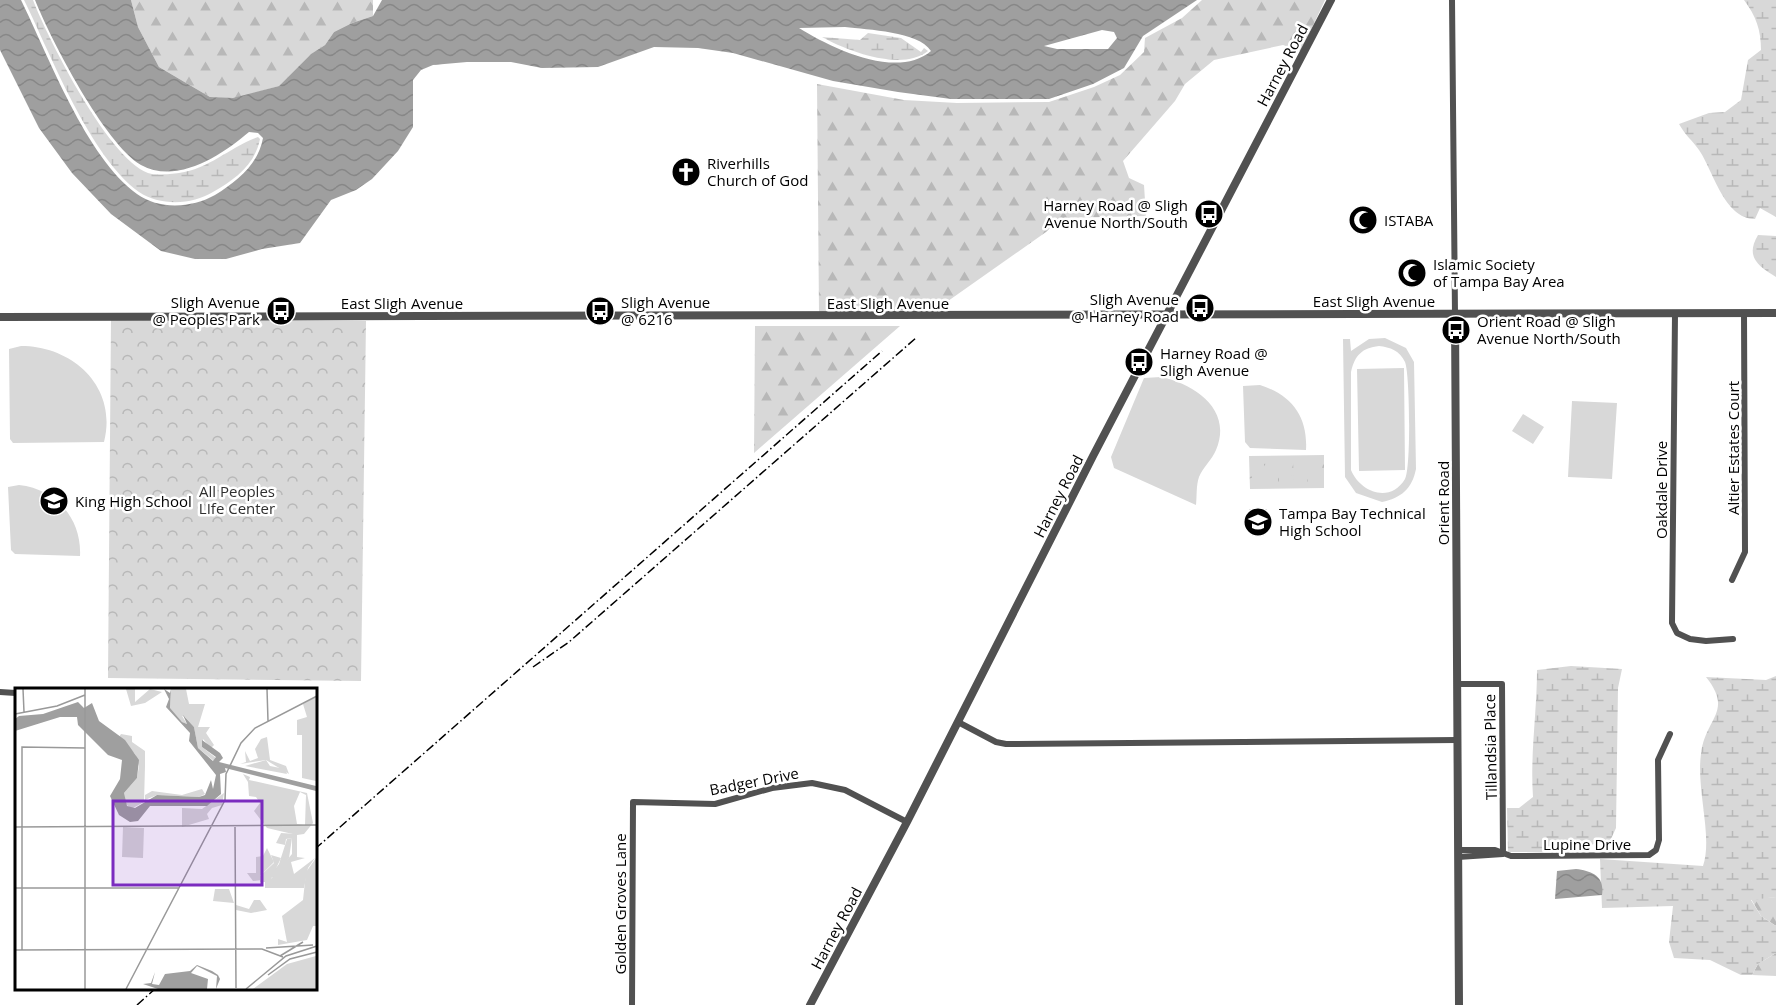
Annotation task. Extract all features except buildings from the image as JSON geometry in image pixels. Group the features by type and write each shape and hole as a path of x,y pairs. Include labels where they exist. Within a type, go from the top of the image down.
{"street":[{"name":"Harney Road","path":"810,1005 907,822 1331,0"},
{"name":"Orient Road","path":"1452,0 1459,1005"},
{"name":"Altier Estates Court","path":"1732,580 1745,552 1744,313"},
{"name":"East Sligh Avenue","path":"0,317 1776,313"},
{"name":"Oakdale Drive","path":"1675,314 1672,623 1677,633 1690,639 1706,641 1733,639"},
{"name":"Tillandsia Place","path":"1457,684 1502,684 1503,854"},
{"path":"0,692 15,693"},
{"path":"958,722 996,742 1006,744 1457,740"},
{"name":"Lupine Drive","path":"1503,854 1644,856 1653,853 1659,840 1658,760 1670,734"},
{"name":"Badger Drive","path":"633,802 715,804 772,788 812,783 845,789 907,822"},
{"name":"Golden Groves Lane","path":"632,1005 633,802"},
{"path":"1458,853 1494,857 1503,854"}],"green space":[{"path":"24,0 33,0 66,69 100,126 118,149 136,166 152,174 190,171 258,137 260,139 254,157 243,171 228,182 196,199 166,202 147,197 139,192 121,176 88,130 59,76"},
{"path":"131,0 373,0 373,16 334,32 325,45 311,54 279,86 233,99 210,97 159,67 138,27"},
{"path":"1202,0 1325,0 1301,51 1283,45 1214,60 1185,84 1175,101 1123,161 1129,178 1144,185 1146,216 1060,218 1046,232 931,313 819,313 817,84 904,100 957,103 1049,102 1094,87 1120,75 1144,52 1145,38 1182,18"},
{"path":"1744,0 1776,0 1776,217 1760,208 1755,219 1744,217 1735,211 1721,192 1699,150 1679,124 1709,113 1725,112 1741,100 1748,60 1761,50 1757,24"},
{"path":"868,33 901,38 921,52 924,48 928,51 904,60 890,59 860,53 822,37 860,40"},
{"path":"1758,235 1776,236 1776,277 1755,260 1753,249"},
{"name":"All Peoples LIfe Center","path":"111,319 366,321 361,681 108,678"},
{"path":"755,326 900,326 754,453"},
{"path":"1385,338 1406,348 1414,362 1416,469 1412,482 1405,492 1382,502 1356,493 1345,477 1343,339 1350,339 1351,351 1369,339","holes":["1379,346 1391,349 1403,358 1408,384 1407,472 1399,487 1384,493 1368,489 1355,478 1351,470 1351,372 1360,353"]},
{"path":"21,346 58,353 87,373 98,387 104,404 107,422 104,442 13,443 10,439 9,349"},
{"path":"1404,368 1405,470 1359,471 1357,369"},
{"path":"1161,377 1198,393 1215,411 1219,423 1220,436 1216,450 1198,480 1196,505 1114,468 1111,457 1144,378"},
{"path":"1260,385 1281,395 1296,409 1304,427 1306,450 1250,448 1245,442 1243,386"},
{"path":"1572,401 1617,403 1612,479 1568,477"},
{"path":"1523,414 1544,427 1533,444 1512,431"},
{"path":"1324,455 1324,488 1250,489 1249,456"},
{"path":"1291,460 1292,483 1279,483 1279,461"},
{"path":"1293,460 1306,460 1306,483 1294,483"},
{"path":"1308,460 1320,460 1321,483 1308,483"},
{"path":"1252,461 1264,461 1264,483 1252,484"},
{"path":"1265,461 1278,461 1278,483 1266,483"},
{"path":"19,485 44,493 64,508 77,530 80,556 15,554 11,550 8,487"},
{"path":"1571,666 1622,669 1618,688 1616,828 1610,841 1579,847 1578,852 1508,852 1507,808 1519,808 1533,797 1532,765 1537,670"},
{"path":"1776,676 1776,897 1751,900 1761,916 1776,926 1776,953 1758,964 1752,975 1741,975 1710,960 1674,958 1669,942 1673,906 1602,908 1600,859 1703,866 1706,841 1700,768 1701,754 1707,732 1718,707 1714,689 1706,677 1766,680"},
{"path":"1776,897 1776,926 1761,916 1751,899"},
{"path":"1776,953 1776,976 1752,975 1758,964"}],"water":[{"path":"0,0 21,0 70,104 101,156 137,194 155,203 186,205 215,195 231,184 251,164 263,138 258,133 249,132 212,158 184,169 169,172 141,165 127,154 112,136 80,90 35,0 131,0 138,27 159,67 210,97 233,98 279,86 311,54 325,45 334,32 373,16 382,0 1197,0 1143,36 1124,68 1093,84 1049,99 951,99 898,92 833,81 733,53 698,48 654,47 598,67 542,68 511,62 433,65 421,70 413,80 413,127 398,151 372,179 356,190 331,200 300,243 262,249 226,259 195,259 161,251 111,214 72,173 39,128 0,50","holes":["845,27 904,35 925,44 931,51 917,59 883,62 846,52 799,28","1102,30 1114,32 1117,38 1108,49 1057,49 1044,46"]},
{"path":"1576,869 1592,873 1599,879 1602,895 1555,899 1557,871"}],"railway":[{"path":"533,667 569,642 917,337"},
{"path":"316,848 882,351"},
{"path":"137,1005 154,990"}],"place":[{"name":"Riverhills Church of God","path":"686,172"},
{"name":"Harney Road @ Sligh Avenue North/South","path":"1209,214"},
{"name":"ISTABA","path":"1363,220"},
{"name":"Islamic Society of Tampa Bay Area","path":"1412,273"},
{"name":"Sligh Avenue @ Harney Road","path":"1200,308"},
{"name":"Sligh Avenue @ Peoples Park","path":"281,311"},
{"name":"Sligh Avenue @ 6216","path":"600,311"},
{"name":"Orient Road @ Sligh Avenue North/South","path":"1456,330"},
{"name":"Harney Road @ Sligh Avenue","path":"1139,362"},
{"name":"King High School","path":"54,501"},
{"name":"Tampa Bay Technical High School","path":"1258,522"}]}
